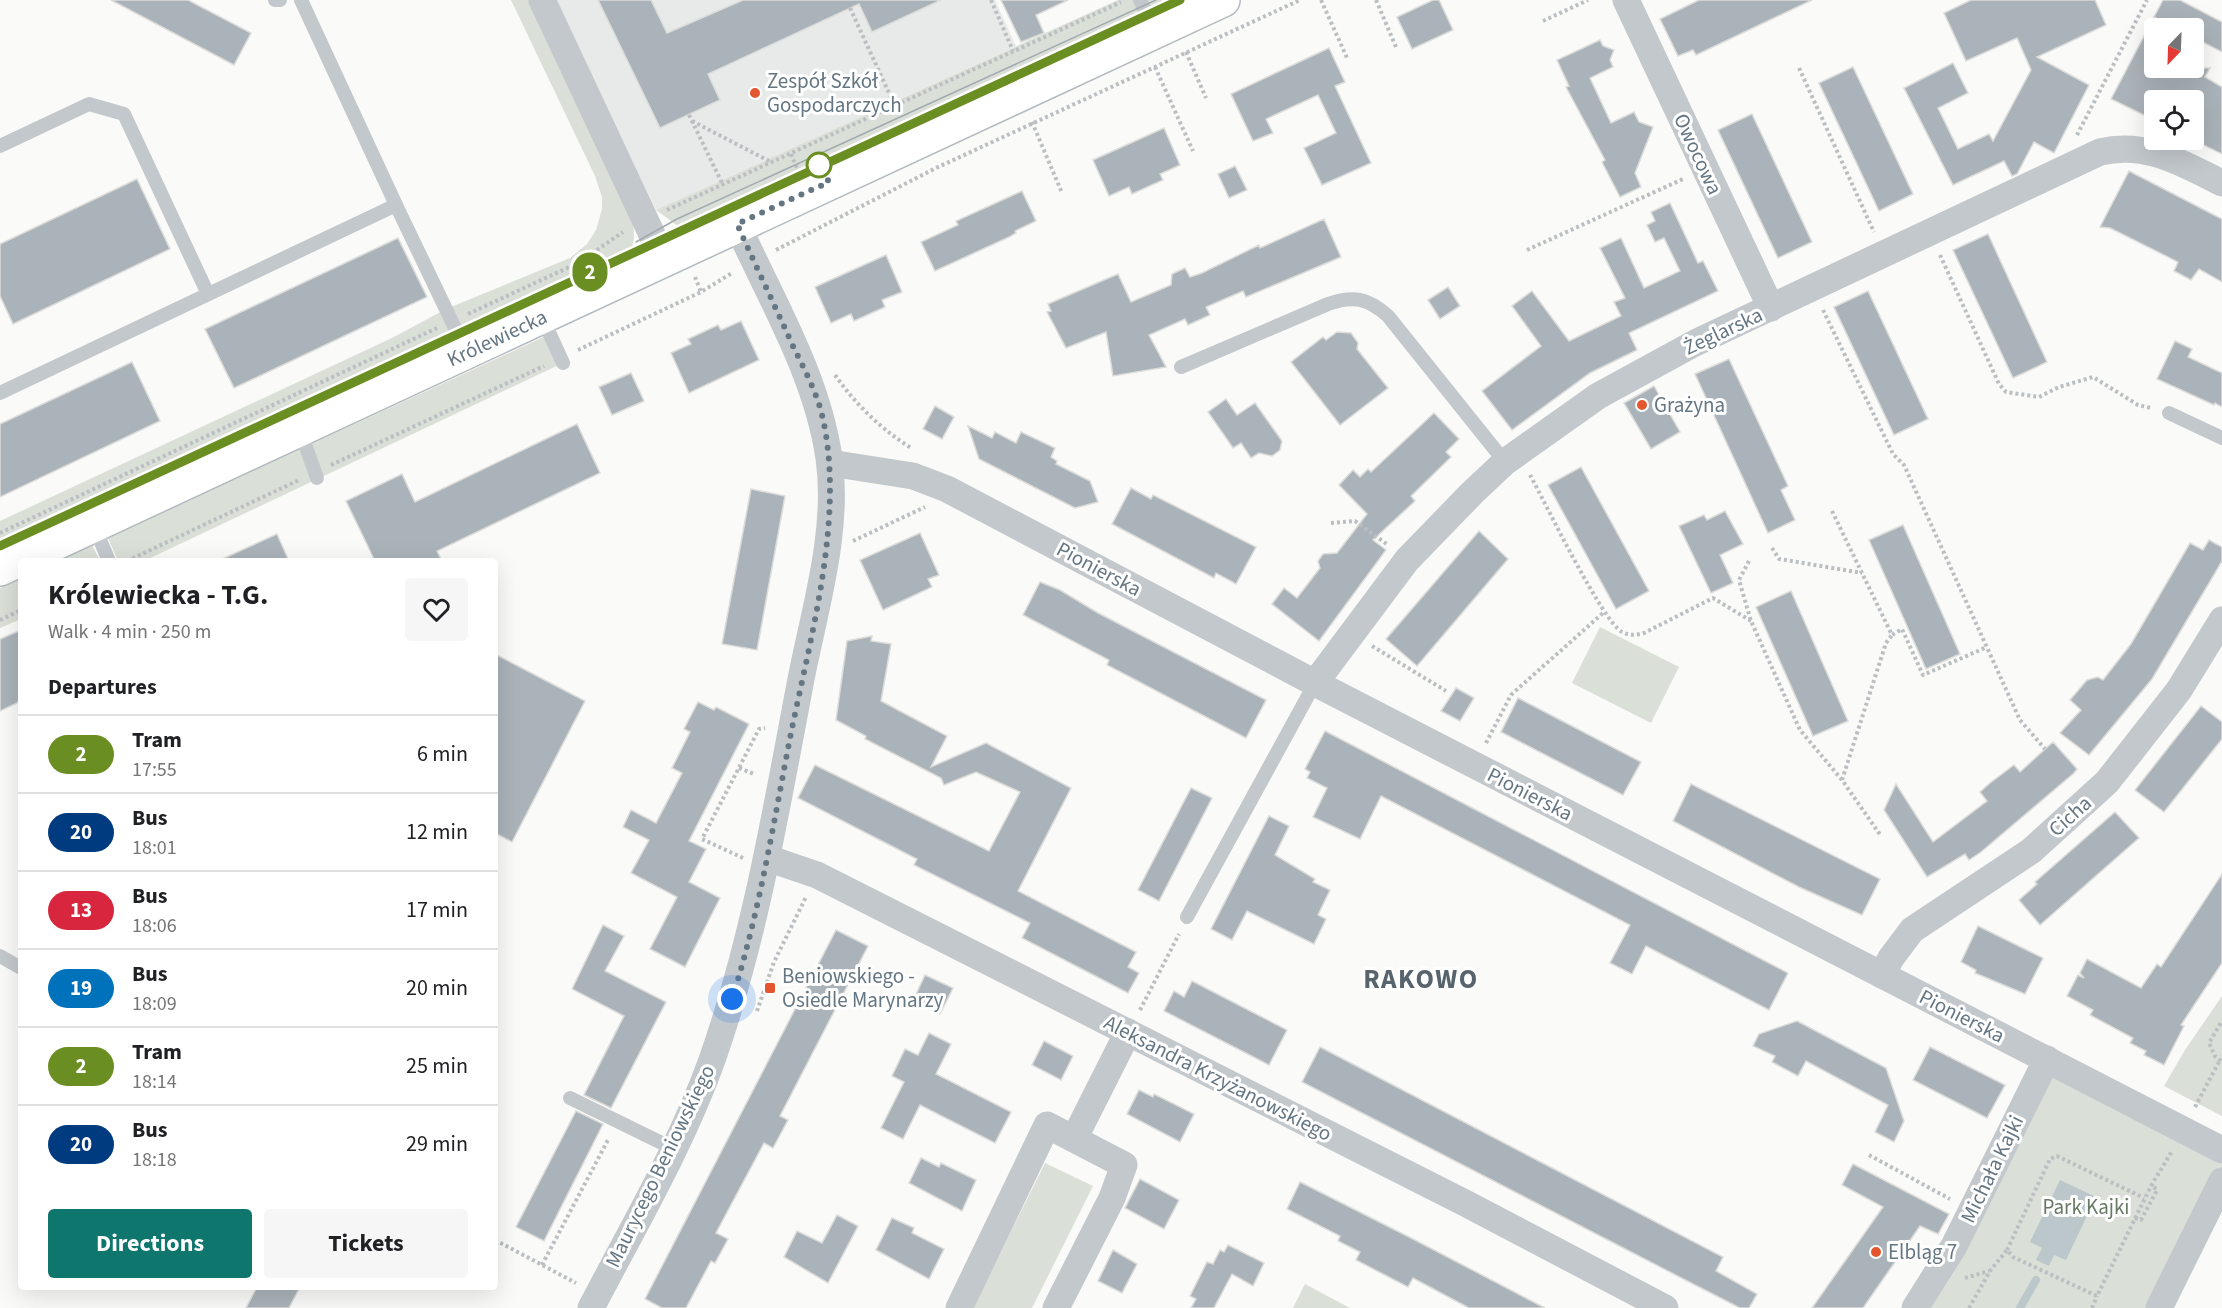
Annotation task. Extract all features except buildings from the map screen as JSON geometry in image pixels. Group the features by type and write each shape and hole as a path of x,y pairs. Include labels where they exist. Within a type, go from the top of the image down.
{"main road":[{"name":"Królewiecka","path":"24,558 737,224 1223,0"},
{"name":"Królewiecka","path":"0,569 18,561"}],"street":[{"path":"542,0 664,260"},
{"name":"Owocowa","path":"1626,0 1771,308"},
{"name":"Żeglarska","path":"1315,683 1407,560 1512,458 1598,396 1695,343 2100,152 2132,148 2170,157 2222,183"},
{"name":"Maurycego Beniowskiego","path":"583,1300 672,1148 700,1089 724,1024 742,968 752,858 826,552 831,498 830,463 822,414 766,261 737,224"},
{"name":"Pionierska","path":"830,463 913,476 947,489 1315,683 2222,1150"},
{"name":"Cicha","path":"1882,975 1891,958 1912,930 2031,851 2107,782 2179,690 2222,620"},
{"name":"Aleksandra Krzyżanowskiego","path":"752,858 817,875 1134,1021 1665,1308"},
{"path":"1074,1139 1134,1021"},
{"name":"Michała Kajki","path":"1915,1308 1954,1246 2047,1059"},
{"path":"959,1308 1047,1125 1124,1165 1112,1198 1056,1308"},
{"path":"2159,1308 2222,1181"}],"lane":[{"path":"275,0 280,0"},
{"path":"301,0 467,352"},
{"path":"1140,0 1156,31"},
{"path":"0,146 89,104 124,114 208,294"},
{"path":"0,393 396,205"},
{"path":"1181,367 1339,300 1356,298 1365,300 1388,316 1512,458"},
{"path":"542,317 562,361"},
{"path":"2169,413 2222,438"},
{"path":"300,430 316,475"},
{"path":"94,526 108,558"},
{"path":"1187,917 1315,683"},
{"path":"0,956 18,966"},
{"path":"570,1098 672,1148"}],"path":[{"path":"991,0 1013,51"},
{"path":"0,533 578,263 645,220 895,106 1032,40 1127,0"},
{"path":"134,558 562,361 701,292 729,274 766,261 774,251 786,244 1033,123 1300,0"},
{"path":"1321,0 1348,60"},
{"path":"1376,0 1396,47"},
{"path":"1543,21 1588,0"},
{"path":"2057,173 2148,0"},
{"path":"850,8 895,106"},
{"path":"1156,31 1186,53 1206,98"},
{"path":"1156,31 1155,67 1193,151"},
{"path":"1799,68 1885,254"},
{"path":"1021,93 1062,193"},
{"path":"689,115 723,185"},
{"path":"692,122 772,162"},
{"path":"1527,250 1705,168"},
{"path":"1937,250 1999,384 2006,392 2039,397 2059,387 2093,377 2138,405 2169,413"},
{"path":"729,274 734,279"},
{"path":"1812,289 1893,454 1904,465 2020,720 2045,749"},
{"path":"832,370 869,416 897,439 922,454"},
{"path":"1512,458 1613,625 1632,636 1644,633 1713,598 1751,621"},
{"path":"844,544 927,506"},
{"path":"1832,512 1892,635"},
{"path":"1331,523 1361,524 1407,560"},
{"path":"1772,548 1779,559 1863,573"},
{"path":"1749,561 1739,580 1751,621 1800,730 1842,780 1881,836"},
{"path":"0,620 18,611"},
{"path":"1474,741 1485,747 1511,695 1604,612"},
{"path":"1842,780 1886,642 1892,635 1902,630 1923,675 1987,647"},
{"path":"1352,634 1446,691"},
{"path":"767,738 772,727"},
{"path":"752,858 702,839 759,729"},
{"path":"753,781 756,767"},
{"path":"739,768 754,774"},
{"path":"1134,1021 1187,917"},
{"path":"2194,1109 2221,1060 2209,1043 2222,1021"},
{"path":"542,1265 617,1122"},
{"path":"2164,1146 2183,1154"},
{"path":"2092,1308 2144,1198 2173,1150"},
{"path":"1869,1155 1971,1210"},
{"path":"1969,1308 1990,1271 2007,1250 2050,1159 2057,1156 2144,1198"},
{"path":"2135,1218 2141,1221 2156,1192 2157,1189 2151,1186"},
{"path":"498,1242 571,1280"},
{"path":"2007,1250 2013,1257 2097,1296"},
{"path":"583,1300 584,1274"}],"shaded area":[{"name":"Zespół Szkół Gospodarczych","path":"555,0 995,0 1016,46 656,210"},
{"path":"2060,1180 2096,1197 2066,1260 2054,1255 2049,1266 2036,1260 2042,1248 2030,1242"}],"green space":[{"path":"511,0 530,0 632,219 634,239 628,255 617,264 0,552 0,521 392,338 446,309 570,258 587,244 596,230 602,209 602,197 595,176"},
{"path":"1118,0 1193,0 696,227 678,226 656,210"},
{"path":"550,334 563,363 150,558 117,558 108,538"},
{"path":"92,545 98,558 64,558"},
{"path":"18,579 18,620 0,628 0,588"},
{"path":"1600,627 1679,667 1651,723 1572,683"},
{"path":"2222,996 2222,1116 2164,1086 2185,1050"},
{"name":"Park Kajki","path":"2041,1070 2222,1164 2222,1181 2159,1308 1915,1308"},
{"path":"1045,1163 1093,1186 1032,1308 973,1308"},
{"path":"1305,1284 1348,1307 1350,1308 1293,1308"}],"waterway":[{"path":"2020,1308 2036,1280"}],"tram line":[{"path":"636,242 677,219 1156,0"},
{"name":"2","path":"0,546 1180,0"},
{"path":"0,546 1181,0"}],"place":[{"name":"Zespół Szkół Gospodarczych","path":"755,93"},
{"name":"Grażyna","path":"1642,405"},
{"name":"Beniowskiego - Osiedle Marynarzy","path":"770,988"},
{"name":"Elbląg 7","path":"1876,1252"}],"district":[{"name":"RAKOWO","path":"1421,979"}],"route":[{"path":"732,999 742,968 767,858 826,552 831,498 830,463 822,414 812,386 737,224 829,182 819,165"}]}
